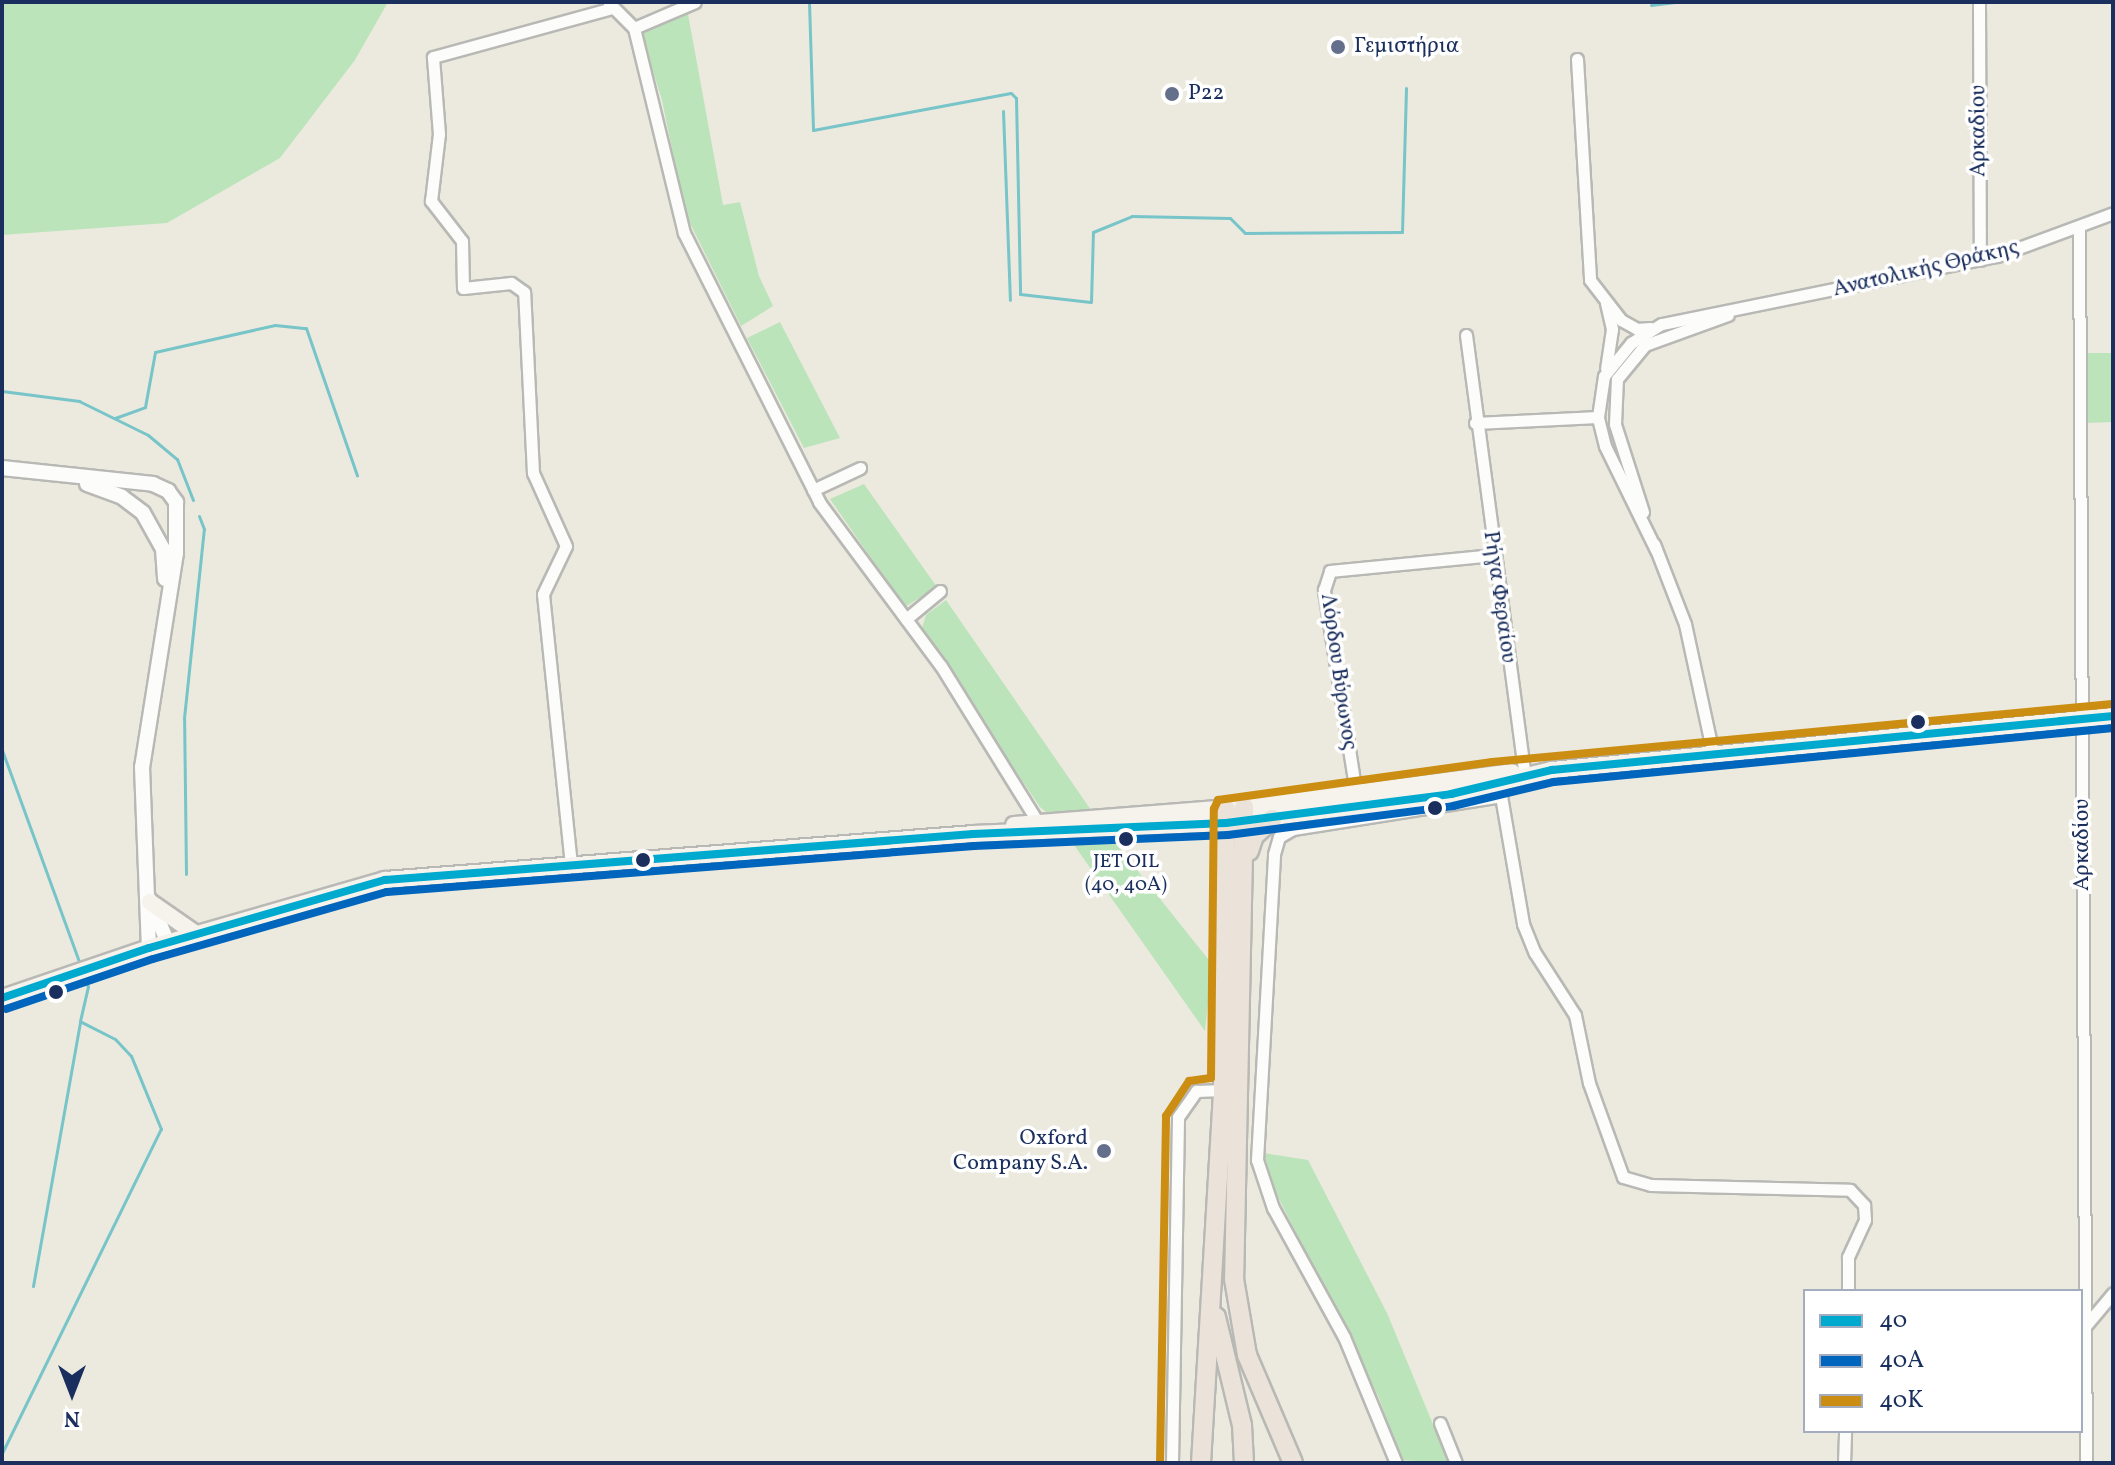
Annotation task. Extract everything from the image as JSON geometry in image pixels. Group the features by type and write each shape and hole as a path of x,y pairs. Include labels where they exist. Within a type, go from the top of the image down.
{"highway":[{"path":"1235,815 1247,857"},
{"path":"1201,1463 1223,1090 1235,815"},
{"path":"1272,819 1254,836 1247,857 1234,1279 1247,1355 1293,1463"},
{"path":"1211,1275 1242,1425 1244,1463"},
{"path":"1262,1395 1309,1463"}],"main road":[{"path":"973,834 1044,821 1090,817 1235,815 1272,819 1498,785 1533,772 2113,716"},
{"path":"2,998 149,948 385,880 973,834 1106,829 1235,815 1356,793 1498,785"},
{"path":"148,897 196,934"}],"street":[{"path":"634,28 695,2"},
{"name":"Αρκαδίου","path":"1979,2 1980,260"},
{"path":"571,865 543,594 566,546 533,473 524,292 511,283 463,288 462,241 431,201 439,134 433,57 610,5 634,28 684,233 813,490 906,619 1044,821"},
{"path":"1577,59 1590,280 1621,320 1637,329 1662,324"},
{"name":"Ανατολικής Θράκης","path":"1656,550 1605,446 1598,417 1604,376 1631,343 1662,324 1736,312 1980,260 2113,213"},
{"name":"Αρκαδίου","path":"2079,227 2083,719 2082,1289"},
{"path":"1604,376 1612,329 1605,303"},
{"name":"Ανατολικής Θράκης","path":"1713,754 1685,624 1656,550 1615,424 1612,394 1628,363 1645,345 1736,312"},
{"path":"1621,320 1631,343 1628,363"},
{"path":"1612,329 1631,343 1645,345"},
{"name":"Ρήγα Φεραίου","path":"1466,335 1493,555 1533,772"},
{"path":"1475,423 1598,417"},
{"path":"2,468 153,484 172,496 179,520 141,806 149,948"},
{"path":"813,490 860,468"},
{"path":"60,476 122,497 143,513 163,549 168,605"},
{"name":"Λόρδου Βύρωνος","path":"1356,793 1324,590 1330,571 1493,555"},
{"path":"906,619 940,591"},
{"path":"1396,1463 1344,1337 1273,1208 1257,1160 1273,857 1279,837 1293,829 1498,785 1523,924 1535,953 1575,1015 1589,1083 1623,1177 1651,1185 1850,1190 1864,1205 1865,1220 1848,1257 1848,1289"},
{"path":"1247,857 1273,857"},
{"path":"148,897 168,943"},
{"path":"1172,1463 1178,1117 1196,1091 1223,1090"},
{"path":"2083,1329 2113,1293"},
{"name":"Αρκαδίου","path":"2083,1363 2086,1463"},
{"path":"1440,1423 1456,1463"},
{"path":"1844,1463 1845,1433"}],"green space":[{"path":"2,2 388,2 355,60 280,158 167,223 2,235"},
{"path":"688,14 723,205 740,202 759,276 773,306 741,326 685,213 662,100 642,37 647,28"},
{"path":"780,322 840,438 804,448 747,338"},
{"path":"2085,353 2113,353 2113,422 2087,423"},
{"path":"864,484 937,587 905,607 830,499"},
{"path":"946,600 1091,810 1052,817 1040,807 921,631 926,615"},
{"path":"1114,841 1212,964 1205,1031 1074,845"},
{"path":"1264,1153 1308,1160 1387,1313 1449,1463 1401,1460 1379,1398 1275,1191"}],"waterway":[{"path":"809,2 813,130 1011,93 1016,98 1020,294 1091,302 1093,232 1132,216 1230,218 1245,233 1402,232 1406,88"},
{"path":"1651,5 1675,2"},
{"path":"1003,111 1010,300"},
{"path":"115,418 145,407 155,352 275,325 306,328 357,475"},
{"path":"2,391 79,401 148,435 177,459 193,500"},
{"path":"186,874 184,718 204,529 199,516"},
{"path":"2,750 81,967"},
{"path":"2,1453 161,1129 131,1056 115,1039 80,1021 88,987 85,978"},
{"path":"33,1286 80,1022"}],"transit line":[{"name":"40Κ","path":"1160,1463 1166,1116 1189,1081 1211,1078 1214,809 1218,800 1492,762 2112,704"},
{"name":"40","path":"2,998 149,948 385,880 973,834 1226,823 1451,794 1552,770 2113,716"},
{"name":"40Α","path":"6,1009 153,959 387,892 974,846 1228,835 1453,806 1554,782 2113,728"}],"place":[{"name":"Γεμιστήρια","path":"1338,47"},
{"name":"P22","path":"1172,94"},
{"name":"JET OIL (40, 40Α)","path":"1126,839"},
{"name":"Oxford Company S.A.","path":"1104,1151"}]}
